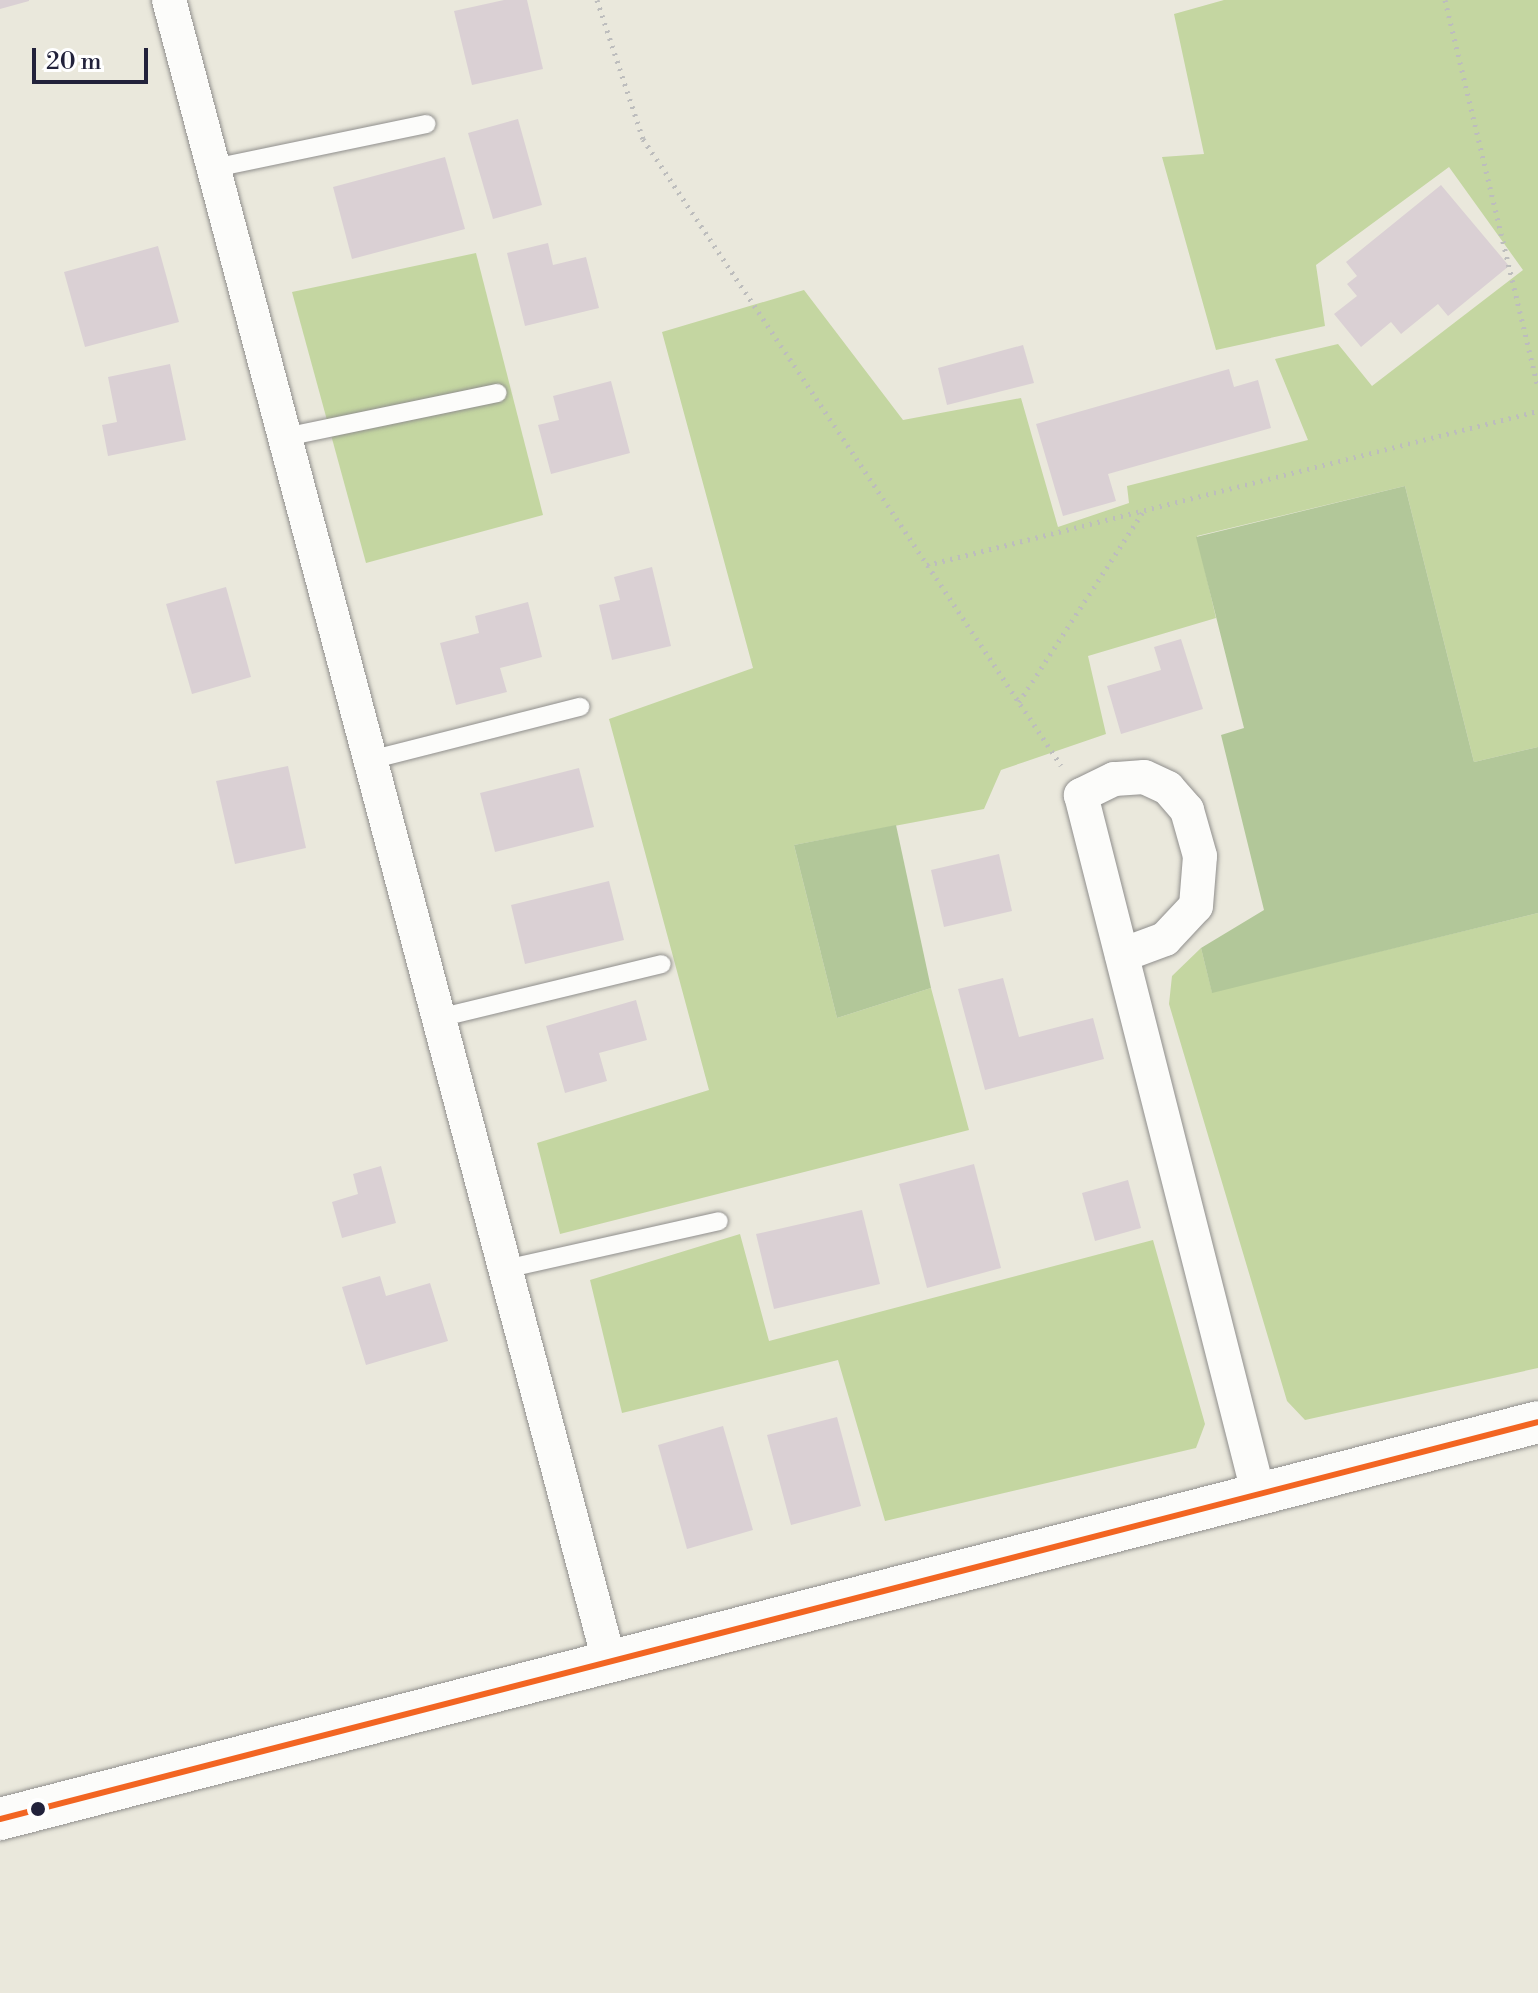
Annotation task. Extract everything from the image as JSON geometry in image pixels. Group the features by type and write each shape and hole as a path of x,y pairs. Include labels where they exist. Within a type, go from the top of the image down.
{"street":[{"path":"169,0 609,1661"},
{"path":"1122,955 1165,939 1196,906 1200,856 1187,810 1168,788 1144,777 1114,779 1081,795 1258,1492"},
{"path":"0,1819 1538,1422"}],"lane":[{"path":"214,168 427,124"},
{"path":"285,437 497,393"},
{"path":"370,760 580,707"},
{"path":"439,1018 662,964"},
{"path":"505,1269 719,1221"}],"path":[{"path":"597,0 643,139 1081,795"},
{"path":"1445,0 1538,386"},
{"path":"927,565 1538,411"},
{"path":"1019,702 1144,511"}],"green space":[{"path":"1224,0 1538,0 1538,747 1474,762 1405,486 1197,536 1216,618 1088,656 1106,734 1001,770 984,809 794,845 837,1018 931,988 969,1130 560,1234 537,1143 709,1090 609,719 753,668 662,332 804,290 903,420 1021,398 1058,527 1129,503 1127,486 1308,440 1275,359 1338,344 1372,386 1523,270 1449,167 1316,265 1325,326 1216,350 1162,157 1204,154 1174,14"},
{"path":"476,253 543,515 366,563 292,292"},
{"path":"1405,486 1474,762 1538,747 1538,913 1212,993 1201,948 1264,910 1221,735 1244,728 1196,537"},
{"path":"896,825 931,988 837,1018 794,845"},
{"path":"1538,913 1538,1368 1305,1420 1287,1401 1169,1004 1172,976 1201,948 1212,992"},
{"path":"740,1234 769,1341 1153,1240 1205,1424 1196,1448 885,1521 838,1360 622,1413 590,1280"}],"building":[{"path":"0,0 29,0 29,1 0,9"},
{"path":"504,0 527,0 543,69 472,85 454,11"},
{"path":"518,119 542,205 493,219 468,133"},
{"path":"445,157 465,229 352,259 333,187"},
{"path":"1441,185 1509,266 1448,316 1438,304 1401,334 1391,322 1361,347 1334,314 1357,296 1347,284 1357,276 1346,262"},
{"path":"548,243 553,265 586,257 599,308 525,326 507,253"},
{"path":"158,246 179,322 85,347 64,272"},
{"path":"1023,345 1034,383 947,405 938,368"},
{"path":"170,364 186,440 108,456 102,425 117,422 108,377"},
{"path":"1229,369 1234,387 1258,380 1271,428 1108,474 1116,501 1063,516 1036,424"},
{"path":"611,381 630,453 551,474 538,425 559,420 553,396"},
{"path":"652,567 671,646 612,660 599,605 620,600 614,577"},
{"path":"226,587 251,677 192,694 166,604"},
{"path":"528,602 542,657 500,668 507,692 456,705 440,643 479,633 475,616"},
{"path":"1181,639 1203,709 1121,734 1107,686 1161,670 1154,647"},
{"path":"288,766 306,848 235,864 216,781"},
{"path":"579,768 594,827 495,852 480,793"},
{"path":"999,854 1012,911 944,927 931,870"},
{"path":"609,881 624,940 525,964 511,905"},
{"path":"1003,978 1019,1037 1093,1018 1104,1059 985,1090 958,989"},
{"path":"636,1000 647,1040 599,1053 607,1081 565,1093 546,1026"},
{"path":"974,1164 1001,1268 927,1288 899,1184"},
{"path":"381,1166 396,1223 342,1238 332,1202 358,1194 353,1174"},
{"path":"1128,1180 1141,1228 1095,1241 1082,1193"},
{"path":"862,1210 880,1284 774,1309 756,1234"},
{"path":"380,1276 386,1296 430,1283 448,1341 366,1365 342,1287"},
{"path":"837,1417 861,1506 791,1525 767,1435"},
{"path":"723,1426 753,1530 687,1549 658,1445"}],"transit line":[{"path":"0,1819 1538,1422"}]}
